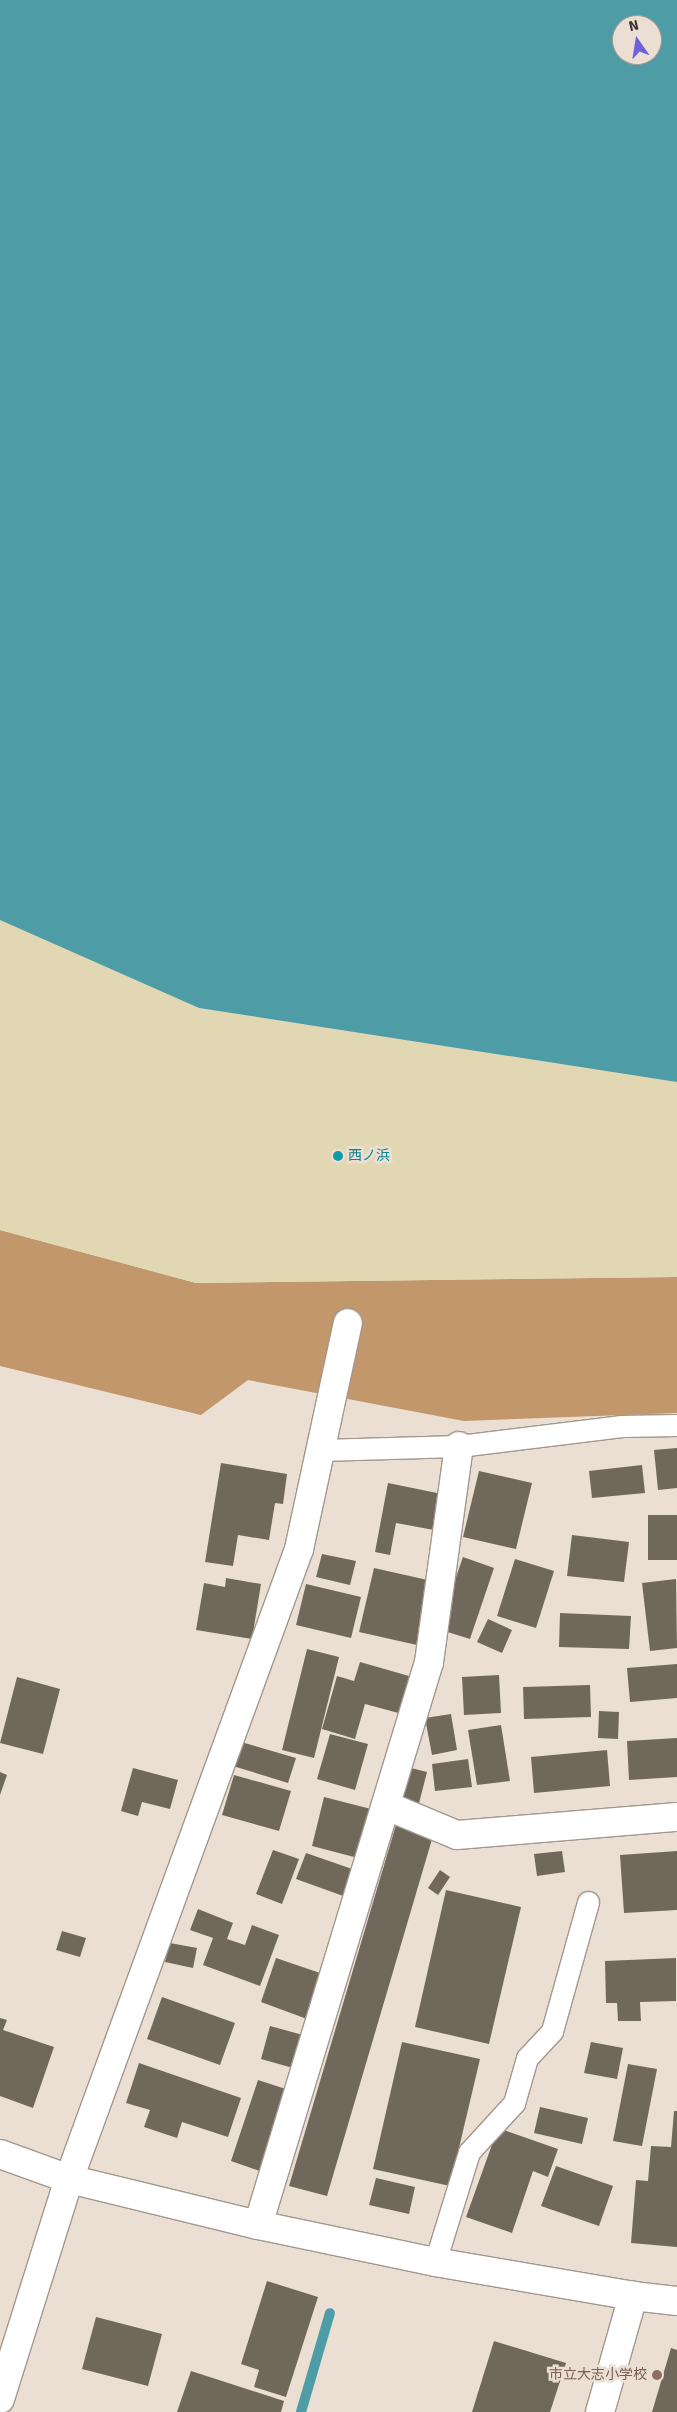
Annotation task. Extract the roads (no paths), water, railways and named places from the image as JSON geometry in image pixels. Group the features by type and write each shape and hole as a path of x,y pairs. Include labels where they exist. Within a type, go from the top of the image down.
{"street":[{"path":"0,2399 69,2179 299,1549 348,1323"},
{"path":"258,2225 387,1806 429,1662 459,1446"},
{"path":"387,1806 457,1835 677,1817"},
{"path":"0,2154 69,2179 258,2225 435,2262 633,2296 677,2301"},
{"path":"600,2412 633,2296"}],"lane":[{"path":"321,1450 459,1446 622,1426 677,1424"},
{"path":"435,2262 469,2152 514,2103 527,2058 552,2031 588,1902"}],"water":[{"path":"0,0 677,0 677,1082 199,1008 0,920"}],"waterway":[{"path":"301,2412 330,2313"}],"place":[{"name":"西ノ浜","path":"338,1156"},
{"name":"市立大志小学校","path":"657,2375"}]}
